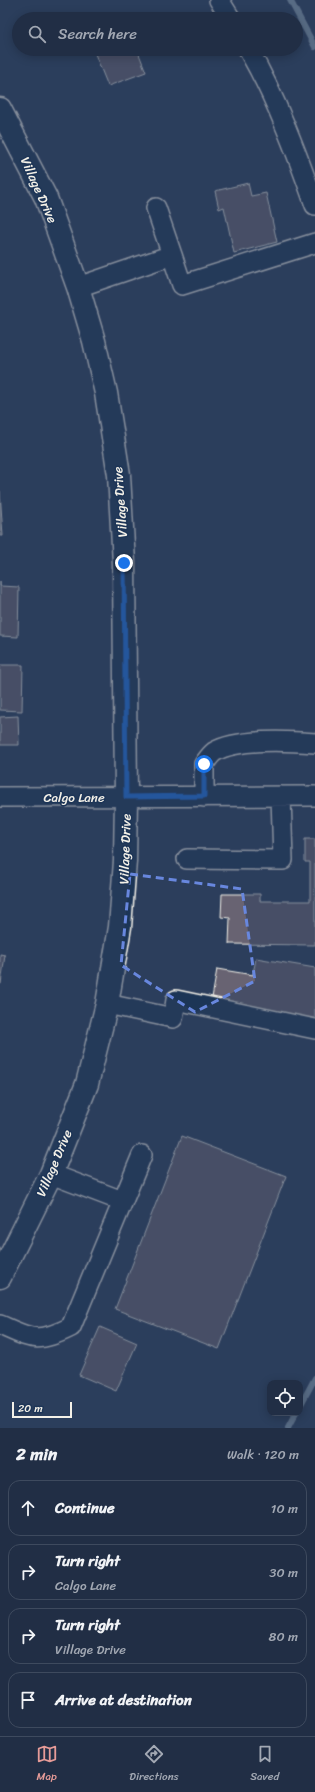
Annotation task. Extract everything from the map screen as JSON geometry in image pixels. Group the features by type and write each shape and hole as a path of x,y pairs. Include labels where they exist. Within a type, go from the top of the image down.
{"main road":[{"name":"Village Drive","path":"0,109 46,198 78,287 94,341 106,393 119,475 124,563 126,797 125,861 120,927 107,1004 87,1084 51,1174 0,1277"}],"street":[{"path":"219,0 227,12"},
{"path":"252,56 261,71 294,146 315,205"},
{"path":"156,208 182,285 315,243"},
{"path":"78,287 172,255"},
{"path":"204,796 204,764 213,753 237,744 291,741 315,743"},
{"path":"187,859 283,860 281,796"},
{"name":"Calgo Lane","path":"0,797 315,796"},
{"path":"107,1004 172,1018 176,1000 315,1029"},
{"path":"0,1325 31,1339 53,1336 71,1327 142,1155"},
{"path":"51,1174 122,1201"}],"highlighted area":[{"path":"130,874 242,889 255,981 195,1012 121,965"}],"building":[{"path":"96,56 140,56 146,72 108,86"},
{"path":"248,183 251,196 266,193 277,242 234,253 224,207 219,209 215,191"},
{"path":"0,491 3,536 0,536"},
{"path":"0,586 19,587 18,637 0,636"},
{"path":"0,665 23,665 22,711 0,710"},
{"path":"18,716 19,745 0,745 0,717"},
{"path":"305,839 315,839 315,945 229,944 230,918 221,917 222,894 260,894 260,901 310,901 310,862 305,862"},
{"path":"0,954 5,955 1,984 0,984"},
{"path":"256,958 315,968 315,1022 211,1004 217,969 253,975"},
{"path":"182,1136 286,1176 219,1349 115,1309"},
{"path":"100,1327 137,1343 116,1391 79,1375"}],"waterway":[{"path":"290,0 296,12"},
{"path":"303,24 315,47"},
{"path":"303,1400 315,1378"},
{"path":"288,1428 294,1416"}],"route":[{"path":"124,563 126,797 204,796 204,764"}]}
